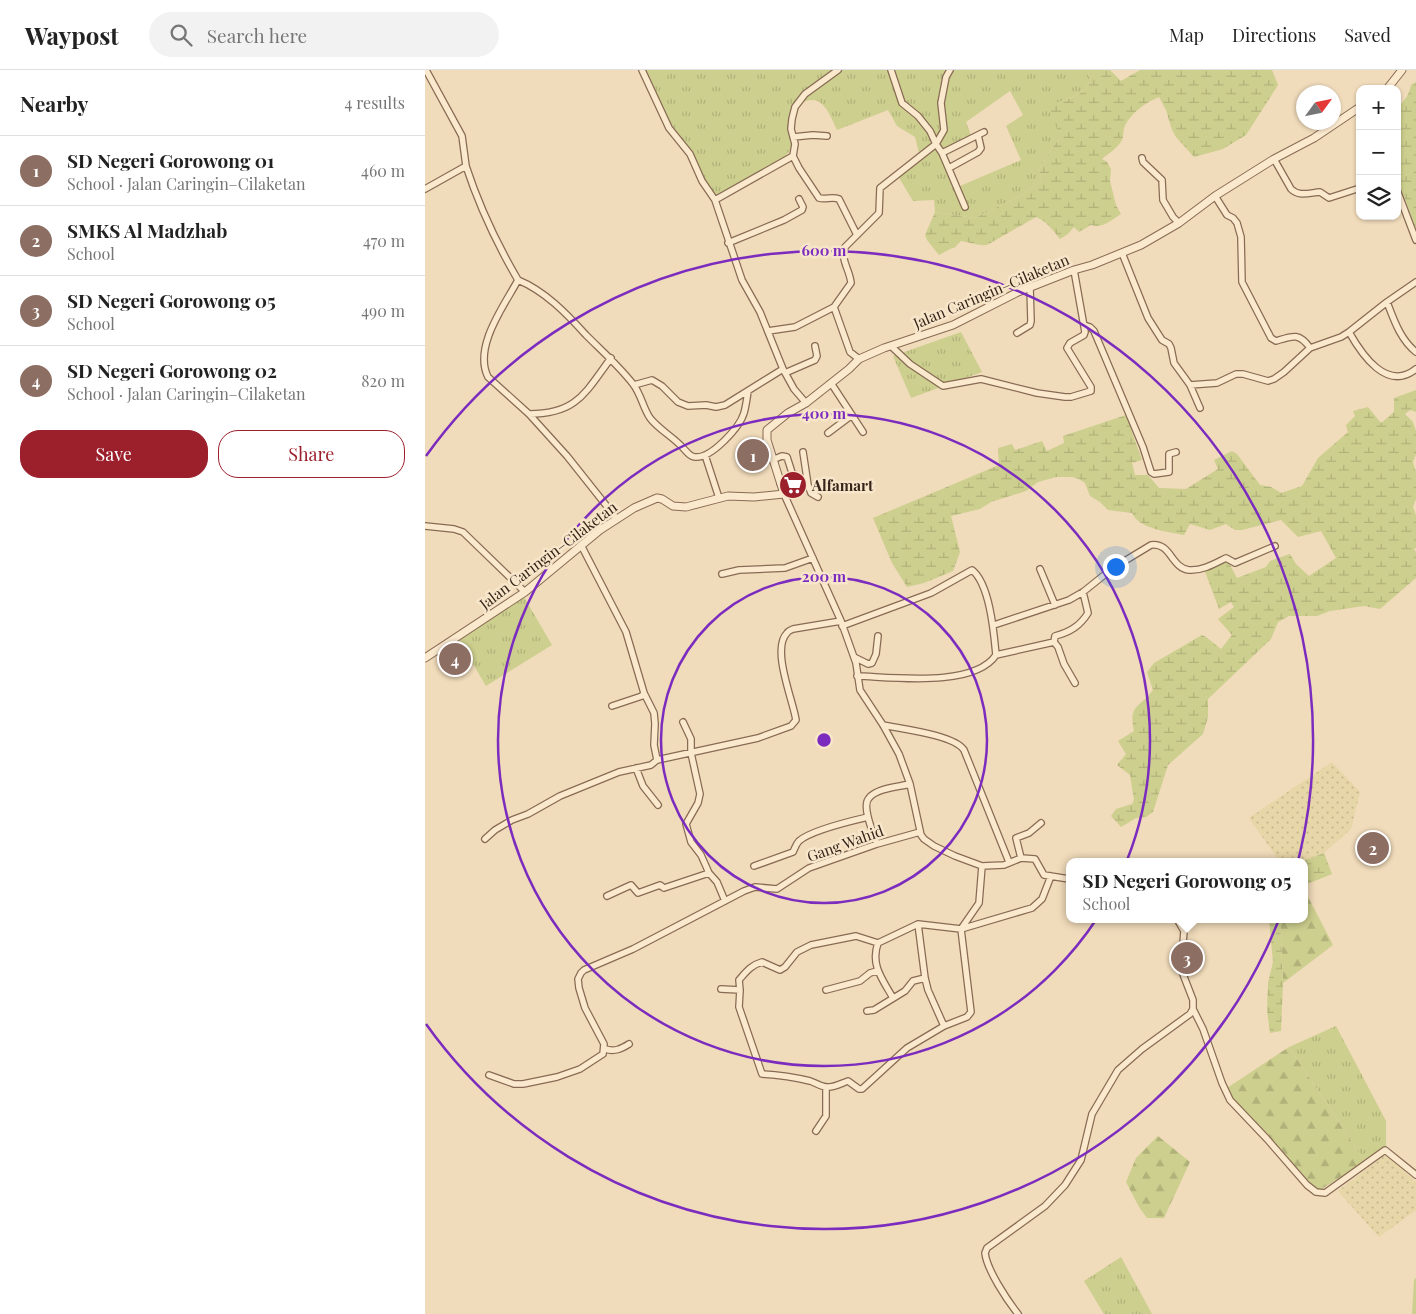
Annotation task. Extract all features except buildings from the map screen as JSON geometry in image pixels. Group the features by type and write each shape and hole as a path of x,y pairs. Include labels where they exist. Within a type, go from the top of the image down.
{"street":[{"path":"427,70 462,136 466,166 472,184 495,238 519,280 528,284 559,308 611,358 641,395 649,416 653,421 689,454 697,458 721,446 734,430 744,415 748,391"},
{"path":"642,70 669,128 690,154 702,181 715,200 742,280 768,330 774,350 784,371 794,389 805,403"},
{"path":"838,70 823,80 800,100 795,107 791,129 795,144 793,156 819,198 834,197 839,199 857,235"},
{"path":"891,70 902,103 926,125 942,152 965,207"},
{"path":"768,330 795,327 834,307 851,283 843,254 845,247 879,213 880,188 936,144 944,130 941,103 946,77 950,70"},
{"path":"1390,85 1402,70"},
{"name":"Jalan Caringin–Cilaketan","path":"425,658 525,592 581,545 617,519 657,498 673,506 686,507 728,496 755,497 784,494 772,460 767,440 767,430 831,383 859,359 953,324 1030,287 1141,245 1179,223 1215,196 1274,159 1314,138 1356,110"},
{"path":"942,152 981,133 981,148 978,152 949,168"},
{"path":"793,137 827,136"},
{"path":"715,200 793,156"},
{"path":"1142,158 1143,162 1163,180 1163,200 1179,223"},
{"path":"1274,159 1295,193 1320,192 1329,198 1356,189"},
{"path":"425,189 466,166"},
{"path":"1215,196 1227,215 1237,223 1241,237 1241,282 1271,338 1276,341 1299,337 1310,348"},
{"path":"728,243 784,220 802,210 803,207 799,199"},
{"path":"1401,201 1416,240"},
{"path":"1122,253 1148,318 1162,340 1169,344 1175,363 1190,385 1200,408"},
{"path":"891,346 910,364 943,386 981,379 1037,393 1071,397 1092,389 1067,348 1070,343 1084,335 1084,325 1073,270"},
{"path":"519,280 488,336 484,366 488,377 529,414 567,456 617,519"},
{"path":"1190,385 1217,383 1236,374 1268,380 1273,379 1284,372 1310,348 1341,337 1416,282"},
{"path":"1017,333 1030,325 1030,287"},
{"path":"1387,302 1403,339 1416,352"},
{"path":"834,307 850,352 859,359"},
{"path":"1084,325 1091,327 1094,332 1143,447 1151,472 1154,474 1169,472 1169,454 1176,452"},
{"path":"1349,332 1363,355 1382,372 1390,376 1400,376 1416,369"},
{"path":"634,385 652,380 657,382 674,399 688,406 706,405 721,407 784,371 815,360 817,356 815,346"},
{"path":"529,414 546,414 565,409 573,404 589,388 611,358"},
{"path":"831,383 863,432"},
{"path":"829,433 853,416"},
{"path":"803,452 808,485 811,493 818,498"},
{"path":"705,455 719,498"},
{"path":"772,460 783,456 787,457 794,479"},
{"path":"780,482 807,478"},
{"path":"808,485 791,494 784,494 842,624 854,657 860,690 899,754 910,784 920,832 924,839 934,846 983,866 992,867 1021,858 1035,859 1044,875 1066,878"},
{"path":"425,526 454,529 463,532 525,592"},
{"path":"994,625 1069,600 1083,592 1113,568 1151,545 1157,544 1164,547 1181,567 1187,570 1203,569 1226,558 1235,563 1275,546"},
{"path":"581,545 625,632 645,693 654,713 654,745 657,760"},
{"path":"722,574 739,570 785,568 813,558"},
{"path":"1040,569 1055,604"},
{"path":"485,839 495,830 512,820 529,814 560,796 605,776 651,765 657,760 758,738 793,724 795,717 782,666 781,653 787,633 793,629 842,624 931,593 972,570 979,577 982,584 994,625 996,655"},
{"path":"1075,683 1054,642 1055,636 1066,634 1082,622 1088,613 1083,592"},
{"path":"854,657 868,664 872,663 876,654 878,636"},
{"path":"857,676 922,678 965,674 987,664 996,655 1054,642"},
{"path":"612,706 642,696 645,693"},
{"path":"683,722 691,739 691,753 701,794 686,824 691,842 701,855 709,873 717,882 725,901"},
{"path":"883,725 933,735 961,744 1009,862"},
{"path":"636,768 643,786 658,805"},
{"path":"877,844 868,817 867,802 869,798 879,792 910,784"},
{"path":"754,866 793,852 797,843 805,837 868,817"},
{"path":"1021,858 1016,838 1029,833 1041,823"},
{"name":"Gang Wahid","path":"605,1049 585,1008 579,988 578,979 585,970 633,949 755,887 777,889 809,868 877,844 920,832"},
{"path":"983,866 979,903 961,929 971,1012 967,1017 944,1026 907,1048 862,1089 859,1089 848,1080 832,1087 826,1087 802,1079 762,1074 739,1007 739,980 748,969 762,962 780,970 785,967 797,952 811,944 856,936 878,943 918,924 961,929 983,924 1035,906 1045,895 1051,876"},
{"path":"607,896 631,886 638,893 660,885 663,888 709,873"},
{"path":"1179,923 1184,932 1181,969 1193,1000 1193,1009 1203,1029 1230,1100 1307,1185 1316,1192 1325,1194 1385,1150 1416,1175"},
{"path":"918,924 928,990 944,1026"},
{"path":"878,943 875,951 877,971 893,998"},
{"path":"826,990 860,981 870,973 877,971"},
{"path":"867,1011 874,1010 905,991 913,982 925,978"},
{"path":"721,989 740,990"},
{"path":"1018,1314 999,1285 985,1253 987,1248 1045,1206 1065,1185 1081,1160 1092,1114 1118,1070 1142,1049 1190,1014 1193,1009"},
{"path":"489,1075 514,1084 557,1077 580,1069 597,1059 603,1054 605,1049 611,1051 619,1050 629,1044"},
{"path":"816,1131 826,1116 826,1087"}],"shaded area":[{"path":"1332,762 1360,792 1351,829 1324,853 1308,859 1277,858 1249,818"},
{"path":"1386,1154 1416,1182 1416,1210 1379,1237 1338,1191"}],"green space":[{"path":"642,70 1088,70 1089,83 1081,93 1060,102 1061,138 1054,145 1039,169 1042,180 1014,199 975,218 935,212 934,200 913,201 898,176 920,157 915,137 897,126 888,110 837,130 825,107 815,100 808,100 791,110 792,143 788,153 783,158 764,171 714,198 646,81","holes":["1010,91 1023,115 1006,126 1021,160 960,186 960,192 943,151 972,138 966,122"]},
{"path":"1088,70 1110,70 1121,81 1140,70 1272,70 1278,85 1246,135 1223,149 1194,157 1176,137 1159,97 1139,109 1124,128 1120,143 1102,159 1107,162 1111,169 1110,181 1116,205 1121,214 1107,223 1099,226 1091,225 1079,232 1074,227 1060,239 1046,223 1036,217 987,245 961,241 954,248 939,255 925,235 935,212 975,218 1014,199 1042,180 1039,169 1054,145 1061,138 1046,104 1064,100 1083,92 1089,83"},
{"path":"1416,82 1416,229 1401,189 1401,103 1406,98 1411,85"},
{"path":"961,332 982,372 911,398 893,356"},
{"path":"1416,390 1416,412 1410,410 1405,414 1413,422 1416,431 1416,454 1413,462 1416,472 1416,499 1413,507 1416,515 1416,548 1414,549 1416,552 1416,578 1380,609 1364,606 1330,611 1317,616 1289,616 1278,622 1271,639 1208,699 1208,717 1203,734 1168,765 1153,812 1146,817 1136,818 1121,827 1111,816 1116,809 1132,804 1134,800 1130,775 1117,765 1126,754 1118,741 1134,731 1134,711 1153,690 1147,672 1154,663 1202,635 1221,649 1232,635 1218,619 1234,607 1231,602 1219,609 1204,569 1228,561 1237,578 1266,567 1270,561 1290,554 1296,564 1309,576 1336,558 1321,531 1298,537 1281,520 1242,530 1235,530 1226,524 1210,530 1190,524 1184,535 1171,533 1141,523 1132,513 1108,510 1090,496 1085,483 1079,479 1056,477 1038,482 1026,491 991,502 980,509 951,516 960,552 953,571 924,583 907,587 892,563 873,518 999,465 998,448 1012,444 1015,450 1042,441 1047,451 1064,443 1063,436 1126,415 1142,460 1132,463 1135,475 1148,475 1159,488 1186,489 1218,469 1214,460 1232,451 1237,454 1260,485 1271,487 1281,493 1302,486 1318,458 1348,432 1346,425 1355,416 1353,411 1368,407 1381,423 1394,412 1394,398"},
{"path":"524,597 552,645 486,686 459,640"},
{"path":"1324,853 1332,874 1308,884 1308,859"},
{"path":"1308,897 1333,945 1283,983 1280,923 1308,923"},
{"path":"1269,923 1280,923 1283,983 1281,1031 1270,1033 1267,1010 1268,983 1273,962"},
{"path":"1336,1026 1386,1121 1386,1154 1365,1162 1289,1047"},
{"path":"1289,1047 1365,1162 1315,1193 1224,1090"},
{"path":"1158,1136 1190,1162 1164,1218 1147,1218 1126,1182 1136,1158"},
{"path":"1121,1257 1152,1314 1104,1314 1084,1281"},
{"path":"1416,1278 1416,1314 1412,1314 1414,1280"}],"place":[{"name":"SD Negeri Gorowong 01","path":"753,455"},
{"name":"Alfamart","path":"793,485"},
{"name":"SD Negeri Gorowong 02","path":"455,659"},
{"name":"SMKS Al Madzhab","path":"1373,848"},
{"name":"SD Negeri Gorowong 05","path":"1187,958"}]}
